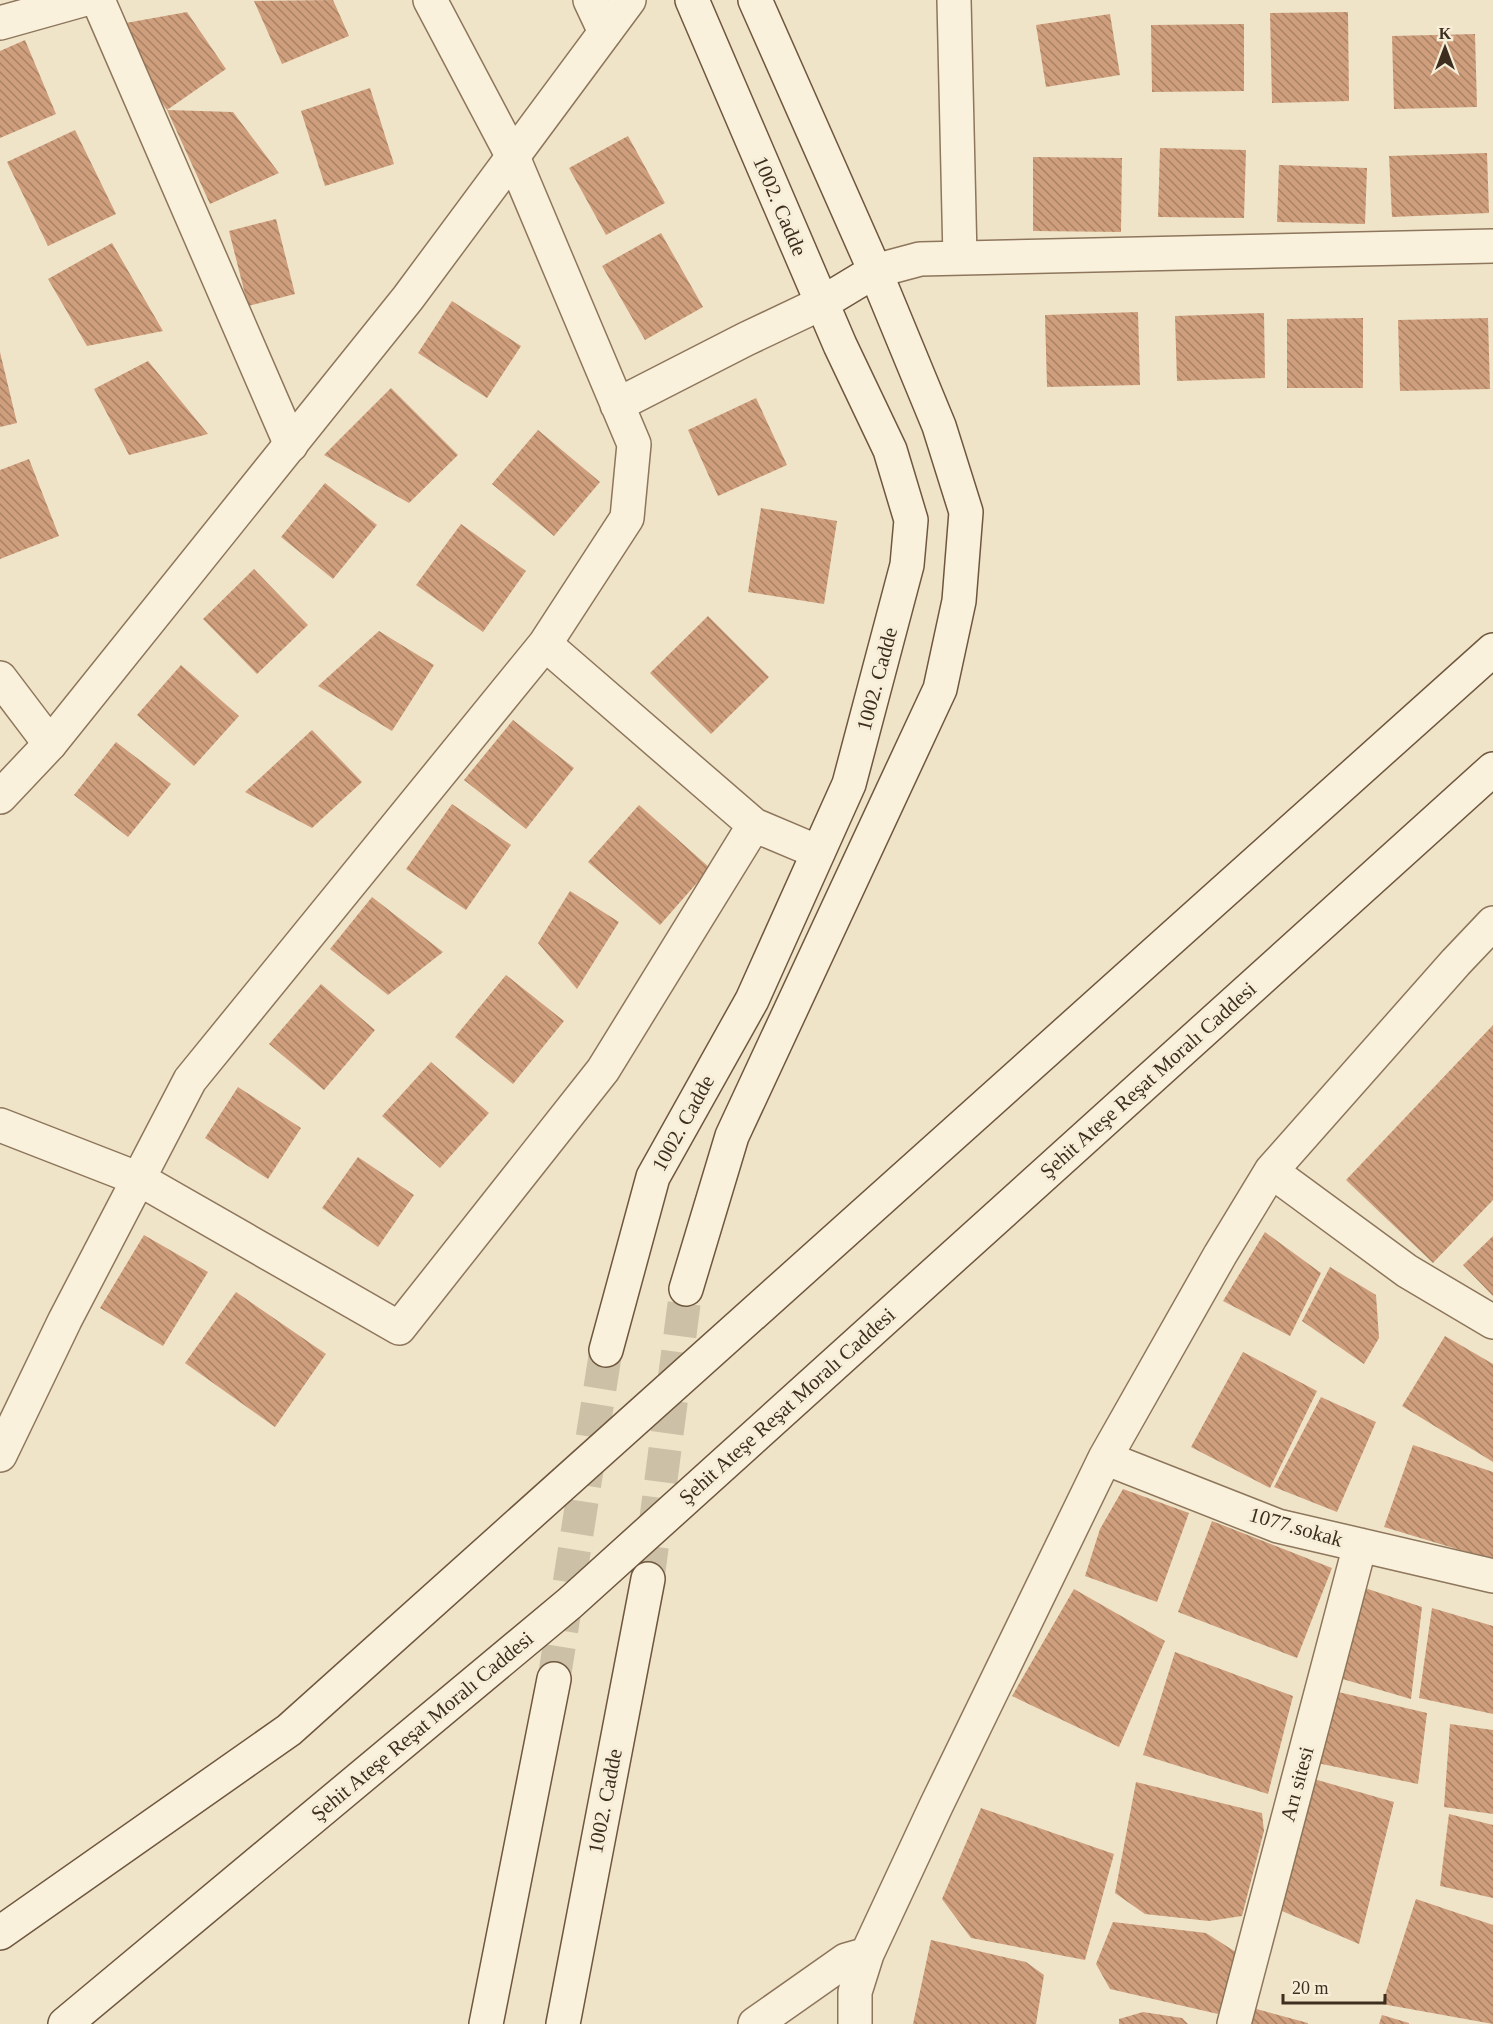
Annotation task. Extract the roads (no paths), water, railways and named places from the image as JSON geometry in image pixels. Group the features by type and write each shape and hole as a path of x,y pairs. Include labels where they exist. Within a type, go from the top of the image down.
{"street":[{"path":"0,23 82,0"},
{"path":"98,0 291,445"},
{"path":"0,1455 65,1320 190,1080 545,644 627,518 634,444 513,157 430,0"},
{"path":"590,0 605,32"},
{"path":"0,797 50,744 408,298 629,0"},
{"name":"1002. Cadde","path":"606,1350 652,1176 752,1000 849,784 907,566 911,520 890,450 840,345 692,0"},
{"path":"686,1289 732,1136 940,688 958,601 966,512 939,426 875,271 755,0"},
{"path":"954,0 960,258"},
{"path":"617,405 822,303 875,271 920,259 1493,246"},
{"path":"545,644 754,825 856,870"},
{"path":"0,1933 289,1730 1493,650"},
{"path":"0,678 50,744"},
{"name":"Şehit Ateşe Reşat Moralı Caddesi","path":"65,2024 570,1603 1493,769"},
{"path":"0,1125 139,1179 399,1328 603,1070 754,825"},
{"path":"855,2024 855,1992 867,1954 1105,1458 1220,1255 1271,1171 1493,923"},
{"path":"1271,1171 1407,1270 1493,1322"},
{"name":"1077.sokak","path":"1105,1458 1278,1526 1493,1576"},
{"name":"Arı sitesi","path":"1234,2024 1360,1545"},
{"name":"1002. Cadde","path":"563,2024 648,1579"},
{"path":"486,2024 554,1679"},
{"path":"755,2024 846,1960 867,1954"}],"tunnel":[{"path":"648,1579 686,1289"},
{"path":"554,1679 606,1350"}]}
